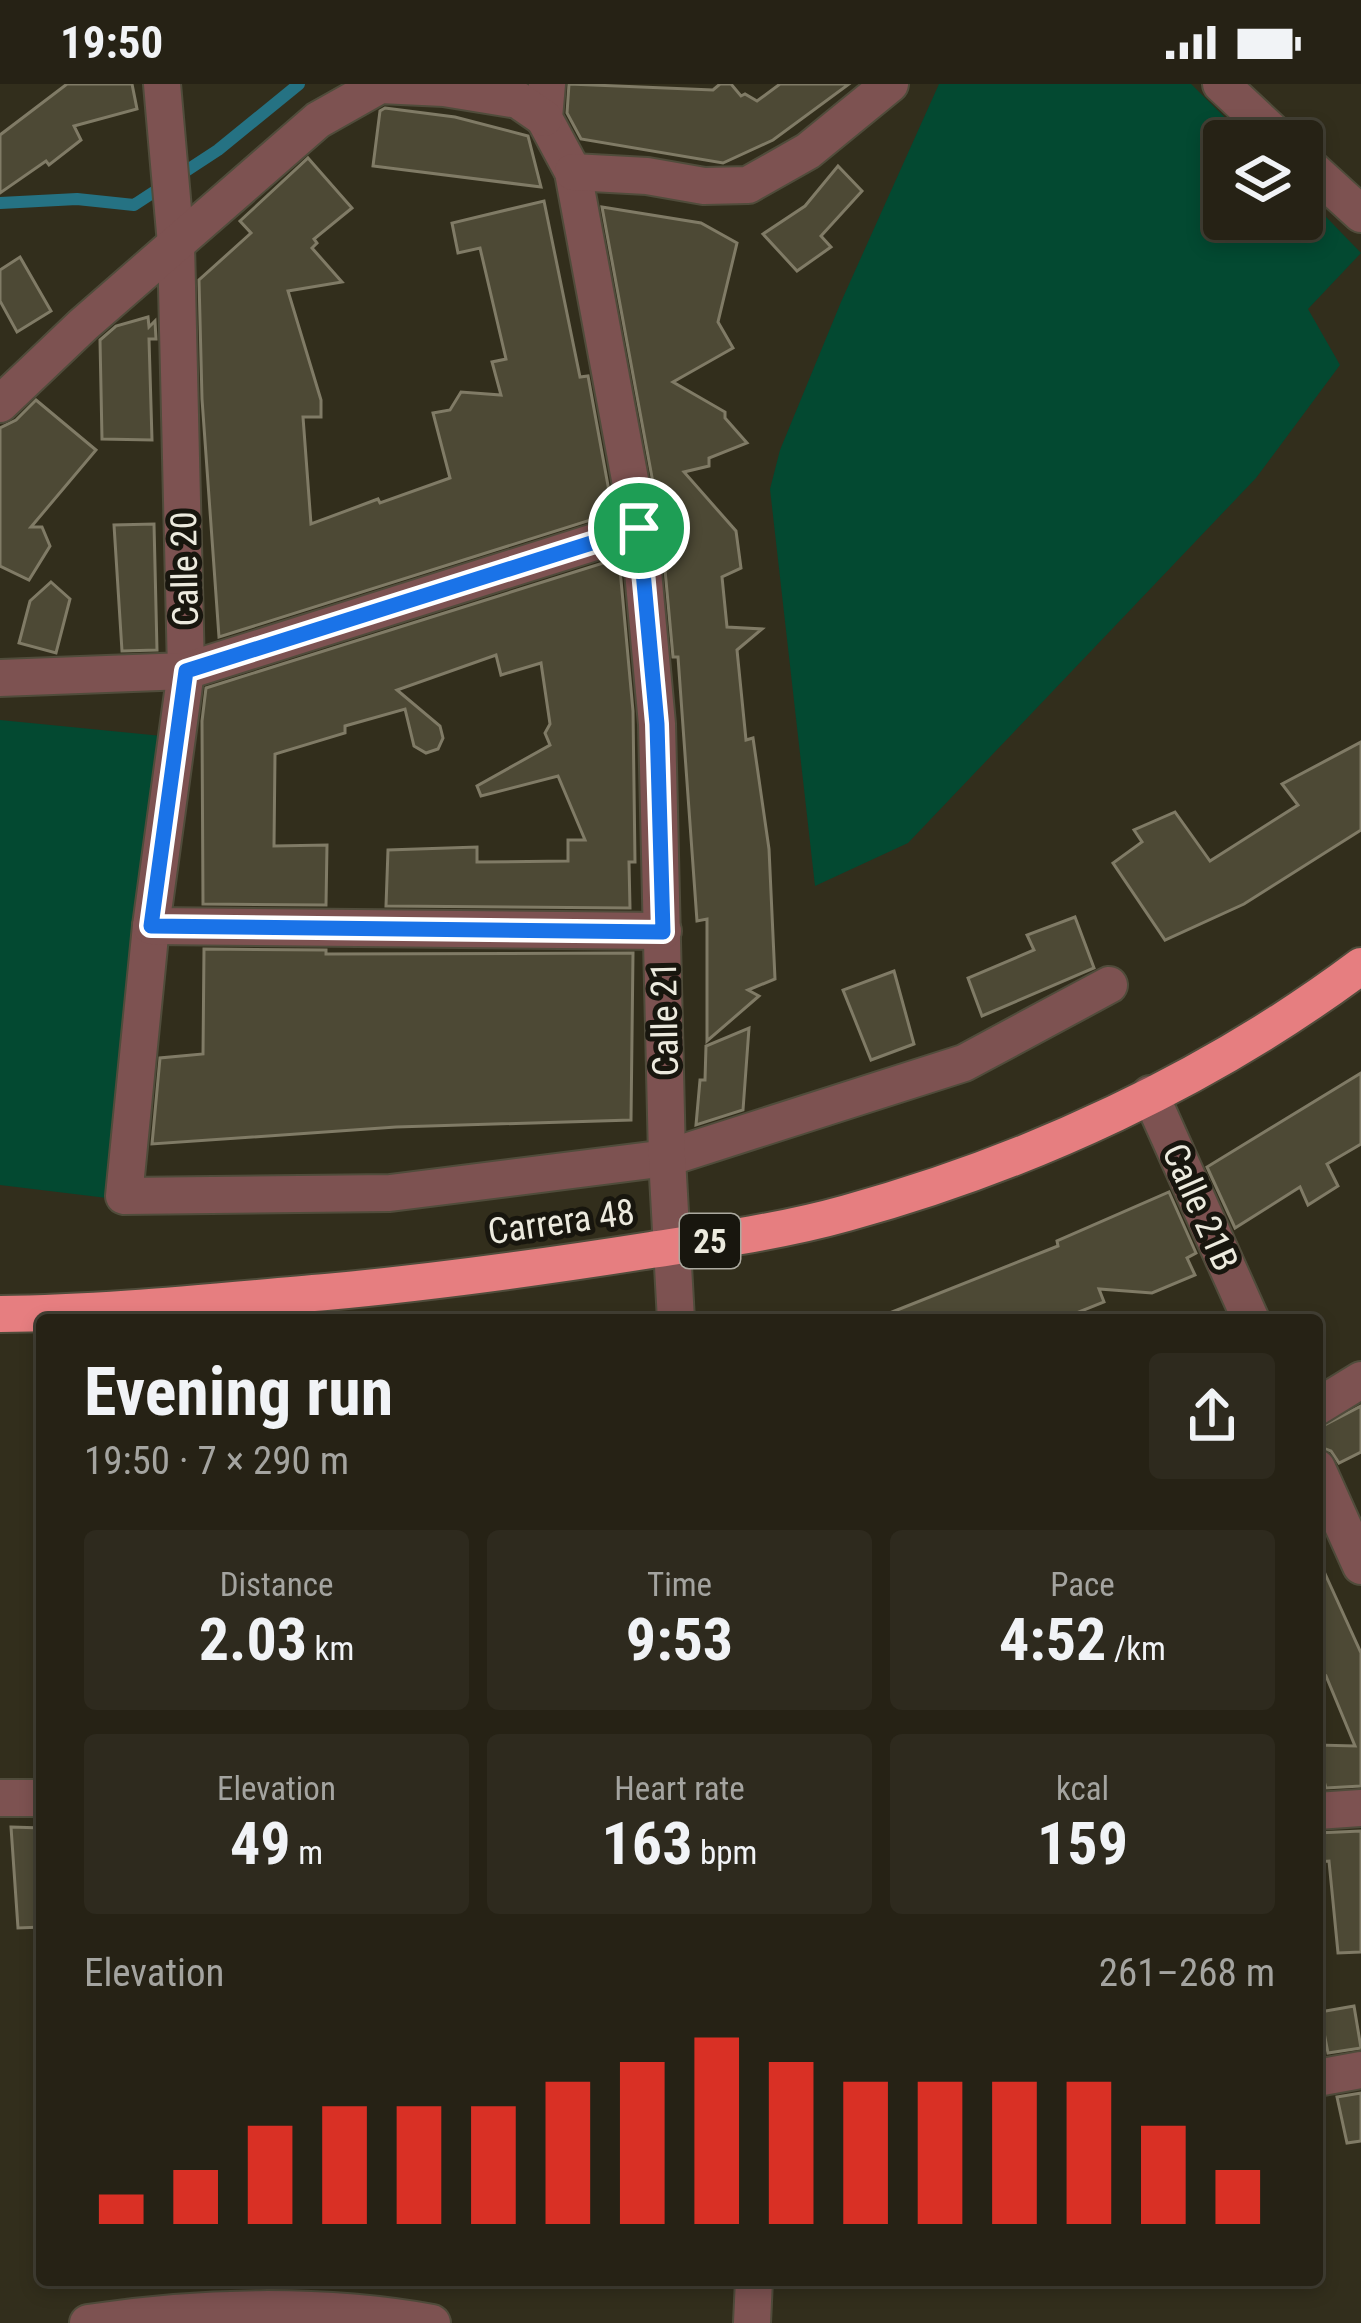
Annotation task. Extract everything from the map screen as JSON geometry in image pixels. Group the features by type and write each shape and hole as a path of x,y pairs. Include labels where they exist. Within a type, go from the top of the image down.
{"highway":[{"name":"Carrera 48","path":"0,1315 391,1286 748,1236 942,1185 1150,1094 1250,1039 1361,966"}],"street":[{"name":"Calle 20","path":"124,1196 151,926 186,671 175,235 162,84"},
{"path":"573,172 647,176 704,186 748,185 808,151 890,84"},
{"path":"1221,84 1260,120"},
{"path":"0,404 175,235 318,120 380,85 546,101"},
{"name":"Calle 21","path":"546,101 573,172 639,528 657,724 667,1158 676,1314"},
{"path":"1323,179 1361,214"},
{"path":"0,677 186,671 639,528"},
{"path":"151,926 663,932"},
{"name":"Carrera 48","path":"124,1196 390,1192 667,1158 964,1063 1109,985"},
{"name":"Calle 21B","path":"1150,1094 1248,1314"},
{"path":"1323,1403 1361,1380"},
{"path":"1323,1481 1361,1566"},
{"path":"0,1798 36,1798"},
{"path":"1323,1810 1361,1808"},
{"path":"1323,2077 1361,2070"},
{"path":"752,2323 754,2286"},
{"path":"88,2323 176,2312 373,2312 432,2323"}],"green space":[{"path":"939,84 1191,84 1228,120 1203,120 1203,240 1323,240 1323,214 1361,253 1308,309 1340,365 1256,478 908,843 815,886 770,489 780,450"},
{"path":"0,720 162,736 107,1198 0,1185"}],"building":[{"path":"67,84 132,84 137,109 74,126 81,140 0,193 0,135"},
{"path":"569,84 713,90 731,84 741,96 757,101 780,84 849,84 773,140 723,163 581,139 567,113"},
{"path":"380,111 455,117 528,136 541,187 373,166"},
{"path":"308,158 352,208 314,239 317,243 312,248 342,282 288,291 321,400 321,417 303,417 311,524 450,478 433,413 450,410 461,392 501,395 492,362 506,359 480,248 458,253 452,223 544,201 580,377 588,376 613,513 219,637 202,399 199,280 251,233 240,221"},
{"path":"838,166 862,191 821,236 831,247 797,271 763,234 805,206"},
{"path":"602,207 701,223 737,243 718,322 733,348 673,382 725,412 747,443 709,458 709,466 684,472 736,531 741,568 722,577 727,627 762,629 737,650 746,740 753,738 769,849 775,979 748,990 759,996 707,1041 707,919 697,921 678,657 673,657 661,526"},
{"path":"20,257 51,311 17,332 0,301 0,270"},
{"path":"148,317 149,327 155,321 156,339 149,339 152,440 102,439 100,340 116,326"},
{"path":"36,400 96,450 31,527 42,527 50,546 29,580 0,566 0,428"},
{"path":"154,524 157,650 122,651 114,525"},
{"path":"619,558 633,711 635,862 629,862 630,908 386,906 388,850 477,847 477,862 568,861 568,840 585,840 558,776 481,796 477,786 550,745 545,733 550,724 541,663 501,675 496,655 397,690 440,726 443,738 438,749 426,753 414,746 405,709 275,754 274,846 327,845 326,905 203,904 206,688"},
{"path":"51,582 70,599 56,653 19,643 30,601"},
{"path":"1361,742 1361,830 1244,904 1165,940 1113,863 1142,842 1134,830 1175,812 1210,861 1298,805 1282,784"},
{"path":"1075,917 1094,968 982,1016 968,978 1034,950 1027,935"},
{"path":"204,949 326,950 326,954 633,953 631,1120 396,1127 152,1144 160,1058 203,1054"},
{"path":"894,971 914,1044 871,1060 843,990"},
{"path":"749,1028 743,1110 696,1125 706,1046"},
{"path":"1361,1073 1361,1144 1327,1164 1338,1186 1308,1205 1300,1187 1235,1228 1207,1167"},
{"path":"1169,1192 1196,1253 1187,1258 1195,1275 1152,1293 1099,1289 1104,1302 1074,1314 887,1314 1058,1246 1057,1241"},
{"path":"1361,1406 1361,1452 1339,1463 1323,1448 1323,1426"},
{"path":"1323,1569 1361,1653 1361,1786 1326,1788 1323,1745 1355,1746 1326,1676"},
{"path":"11,1827 36,1828 36,1927 18,1928"},
{"path":"1361,1831 1361,1952 1338,1953 1323,1833"},
{"path":"1354,2006 1361,2048 1328,2053 1323,2011"},
{"path":"1361,2093 1361,2141 1347,2143 1337,2097"}],"waterway":[{"path":"0,203 77,199 134,205 218,150 299,84"}],"route":[{"path":"639,528 657,724 663,932 151,926 186,671 639,528"}]}
